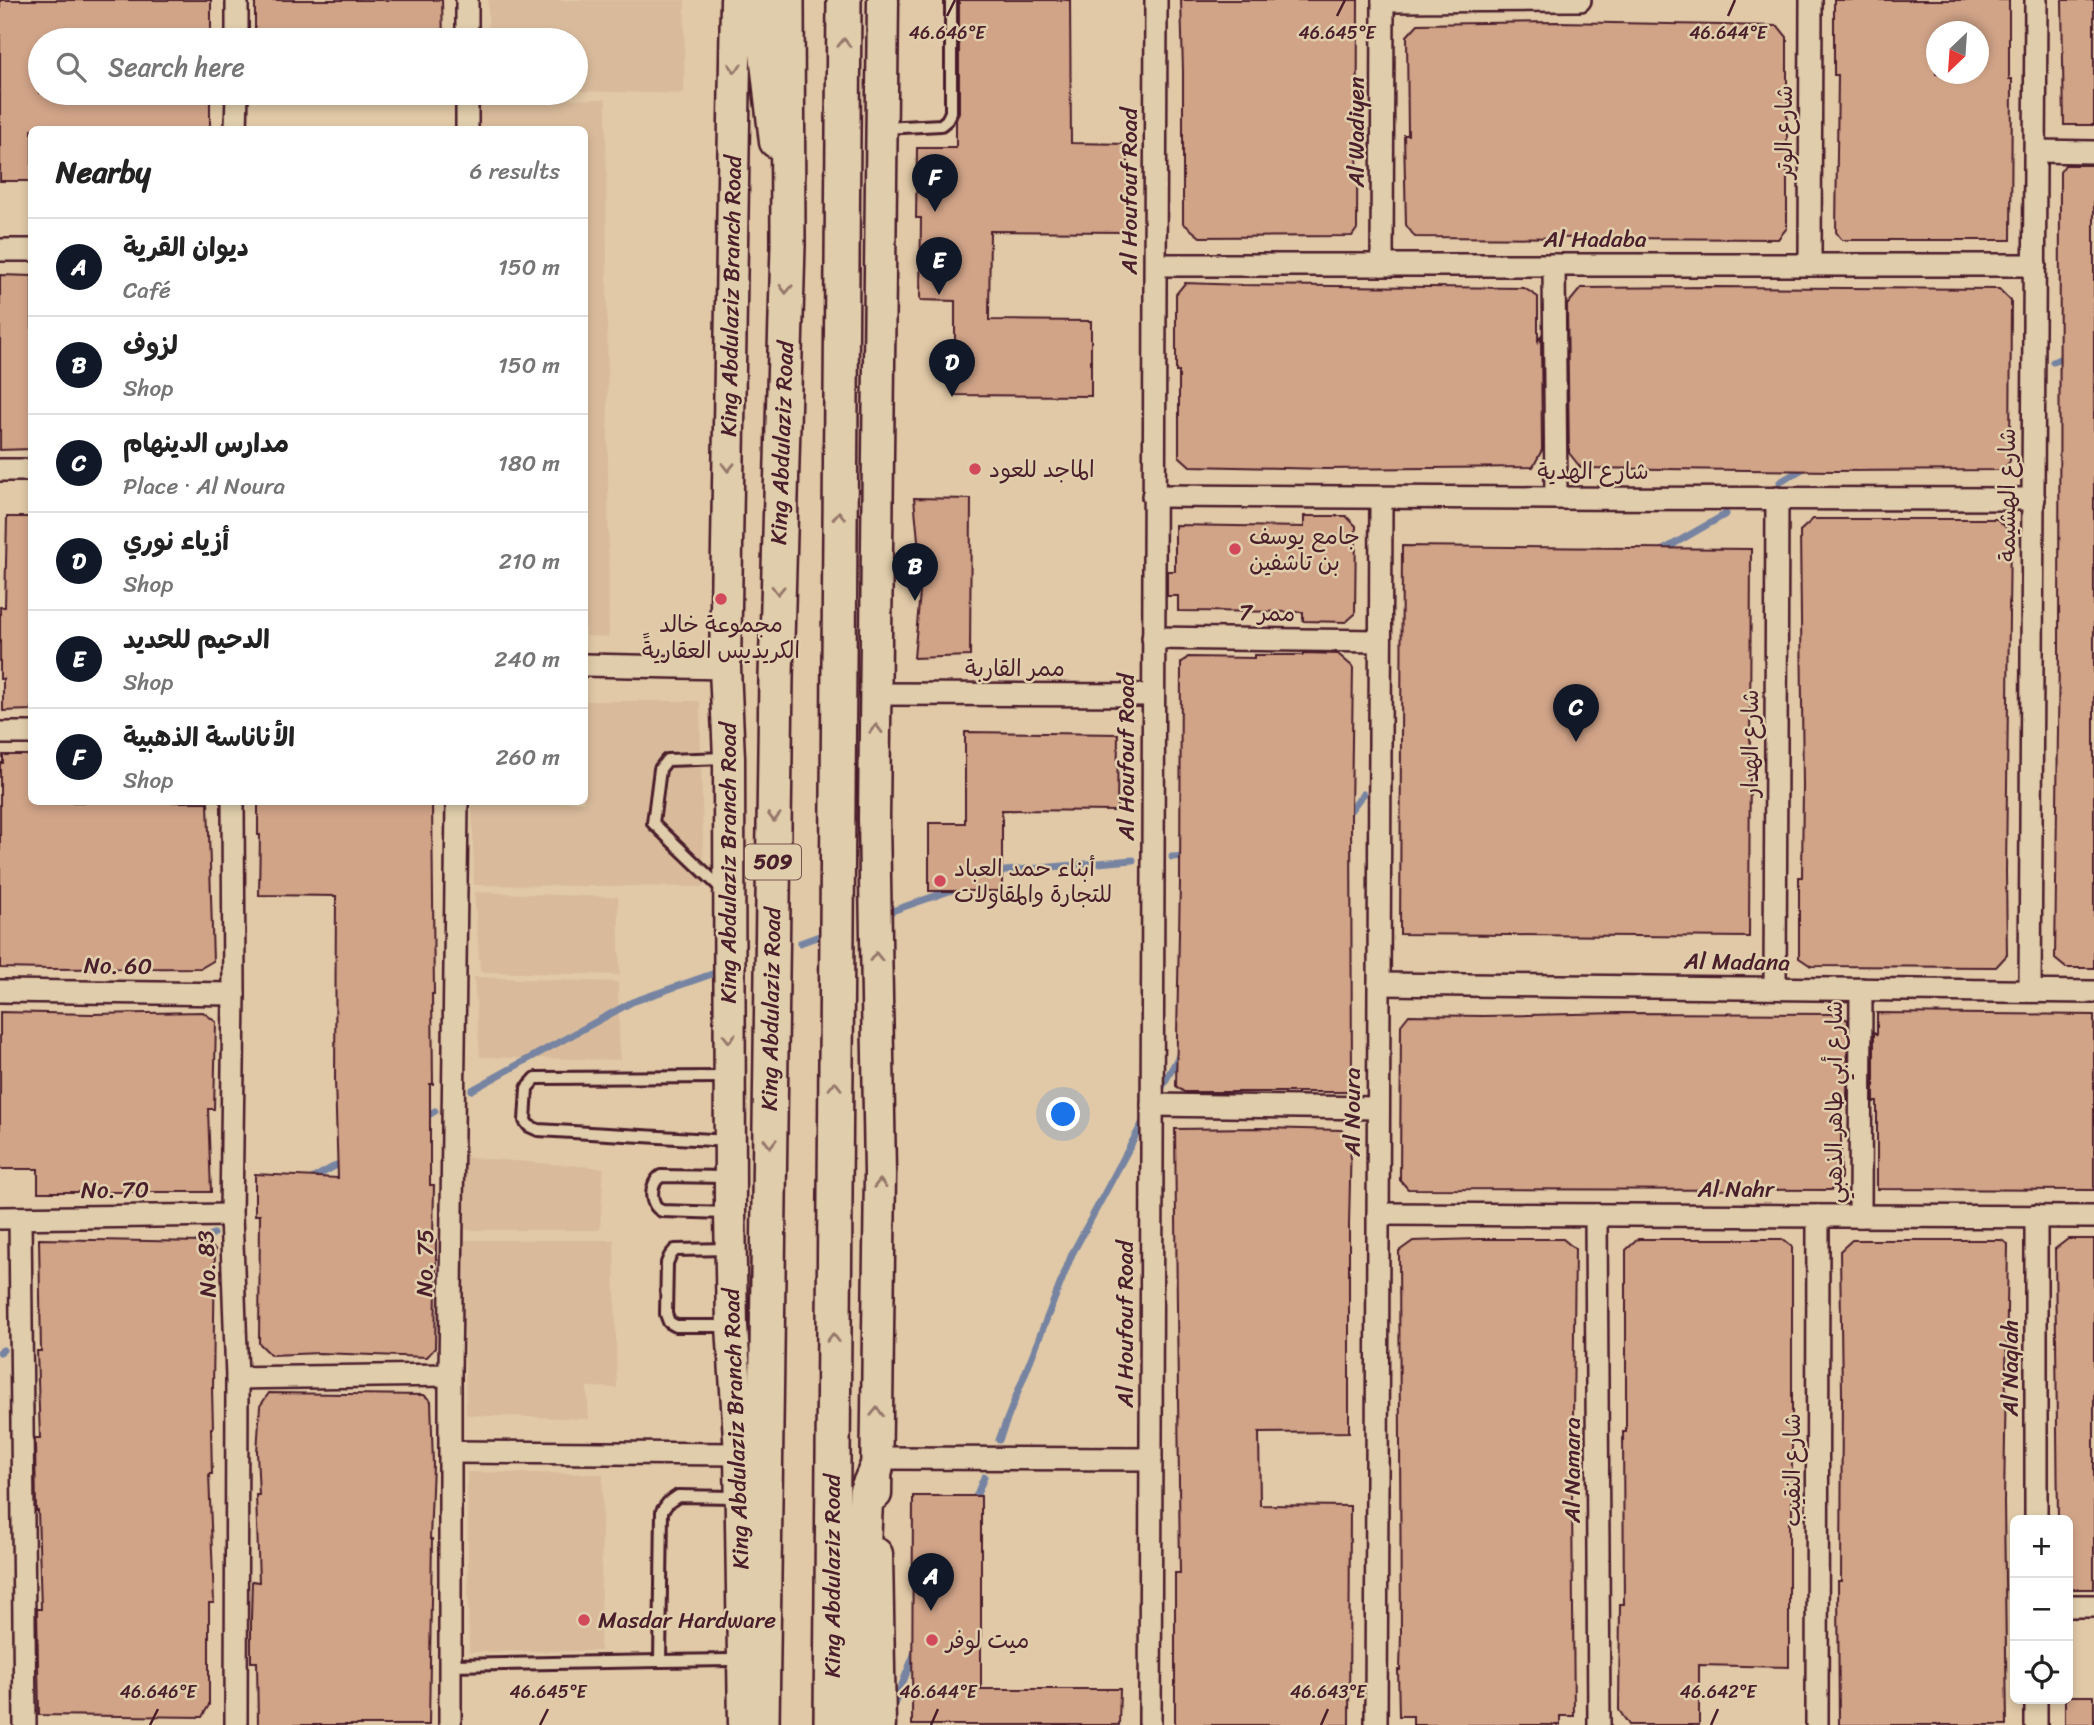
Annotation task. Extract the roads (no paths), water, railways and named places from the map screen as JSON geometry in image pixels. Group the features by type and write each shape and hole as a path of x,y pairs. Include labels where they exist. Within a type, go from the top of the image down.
{"main road":[{"name":"King Abdulaziz Branch Road","path":"736,0 725,668 729,758 729,1177 732,1326 740,1454 744,1725"},
{"path":"758,0 788,245"},
{"name":"King Abdulaziz Road","path":"762,1725 776,677 788,245 787,0"},
{"name":"King Abdulaziz Road","path":"831,1725 844,0"},
{"path":"841,236 862,126 869,0"},
{"path":"880,1725 876,1463 880,1172 874,819 883,0"},
{"path":"855,1725 866,1492 876,1463"}],"street":[{"path":"237,0 237,28"},
{"path":"467,0 467,28"},
{"name":"Al Houfouf Road","path":"1150,1725 1156,0"},
{"path":"1383,0 1580,0"},
{"name":"Al Wadiyen","path":"1382,265 1383,0"},
{"name":"شارع الوتر","path":"1810,265 1811,0"},
{"name":"شارع الهشيمة","path":"2031,991 2036,0"},
{"path":"236,126 237,105"},
{"path":"467,105 467,126"},
{"path":"2036,151 2094,152"},
{"path":"0,250 28,250"},
{"name":"Al Hadaba","path":"1156,265 2035,265"},
{"path":"1554,265 1556,497"},
{"path":"0,470 28,470"},
{"name":"شارع الهدية","path":"1153,496 2034,499"},
{"name":"Al Noura","path":"1376,1725 1381,498"},
{"name":"شارع الهدار","path":"1775,988 1777,498"},
{"name":"ممر 7","path":"1153,638 1380,641"},
{"path":"588,664 725,668"},
{"name":"ممر القاربة","path":"876,694 1153,695"},
{"path":"0,733 28,733"},
{"name":"No. 83","path":"233,805 231,1215 237,1378 236,1725"},
{"name":"No. 75","path":"450,1725 450,1375 457,805"},
{"name":"Al Madana","path":"1379,984 2094,992"},
{"name":"شارع أبي طاهر الذهبي","path":"1860,1216 1861,989"},
{"name":"No. 60","path":"0,991 234,994"},
{"path":"1152,1105 1378,1108"},
{"name":"Al Nahr","path":"1378,1214 2094,1217"},
{"name":"No. 70","path":"10,1218 231,1215"},
{"name":"Al Namara","path":"1596,1215 1599,1725"},
{"name":"شارع النقيب","path":"1817,1725 1818,1216"},
{"name":"Al Naqlah","path":"2036,1216 2036,1515"},
{"path":"10,1218 25,1725"},
{"path":"237,1378 450,1375"},
{"path":"451,1452 740,1454"},
{"path":"876,1463 1151,1459"},
{"path":"2073,1606 2094,1606"},
{"path":"2036,1704 2036,1725"}],"lane":[{"path":"880,128 941,125 947,120 951,112 951,0"},
{"path":"729,758 667,760 660,769 653,823 729,895"},
{"path":"729,1077 536,1078 527,1088 525,1121 538,1130 729,1141"},
{"path":"729,1177 661,1176 653,1185 654,1203 656,1208 662,1211 730,1213"},
{"path":"731,1249 675,1250 667,1263 666,1314 669,1322 676,1326 732,1326"},
{"path":"660,1661 662,1511 678,1496 733,1497"},
{"path":"451,1665 731,1661"}],"waterway":[{"path":"2053,362 2068,355"},
{"path":"1780,482 1806,467"},
{"path":"1658,553 1726,514"},
{"path":"1347,815 1363,794"},
{"path":"1172,857 1188,856"},
{"path":"996,875 1005,871 1133,860"},
{"path":"889,912 958,888"},
{"path":"800,943 822,935"},
{"path":"472,1090 632,1002 715,973"},
{"path":"1162,1087 1180,1054"},
{"path":"422,1119 435,1111"},
{"path":"999,1440 1072,1254 1142,1124"},
{"path":"308,1181 344,1161"},
{"path":"190,1247 213,1234"},
{"path":"973,1504 984,1477"},
{"path":"891,1712 915,1652"}],"place":[{"name":"الأناناسة الذهبية","path":"935,212"},
{"name":"الدحيم للحديد","path":"939,295"},
{"name":"أزياء نوري","path":"952,397"},
{"name":"الماجد للعود","path":"975,469"},
{"name":"جامع يوسف بن تاشفين","path":"1235,549"},
{"name":"مجموعة خالد الكريديس العقاريةً","path":"721,599"},
{"name":"لزوف","path":"915,601"},
{"name":"مدارس الدينهام","path":"1576,742"},
{"name":"أبناء حمد العباد للتجارة والمقاولات","path":"940,881"},
{"name":"ديوان القرية","path":"931,1611"},
{"name":"Masdar Hardware","path":"584,1620"},
{"name":"ميت لوفر","path":"932,1640"}]}
